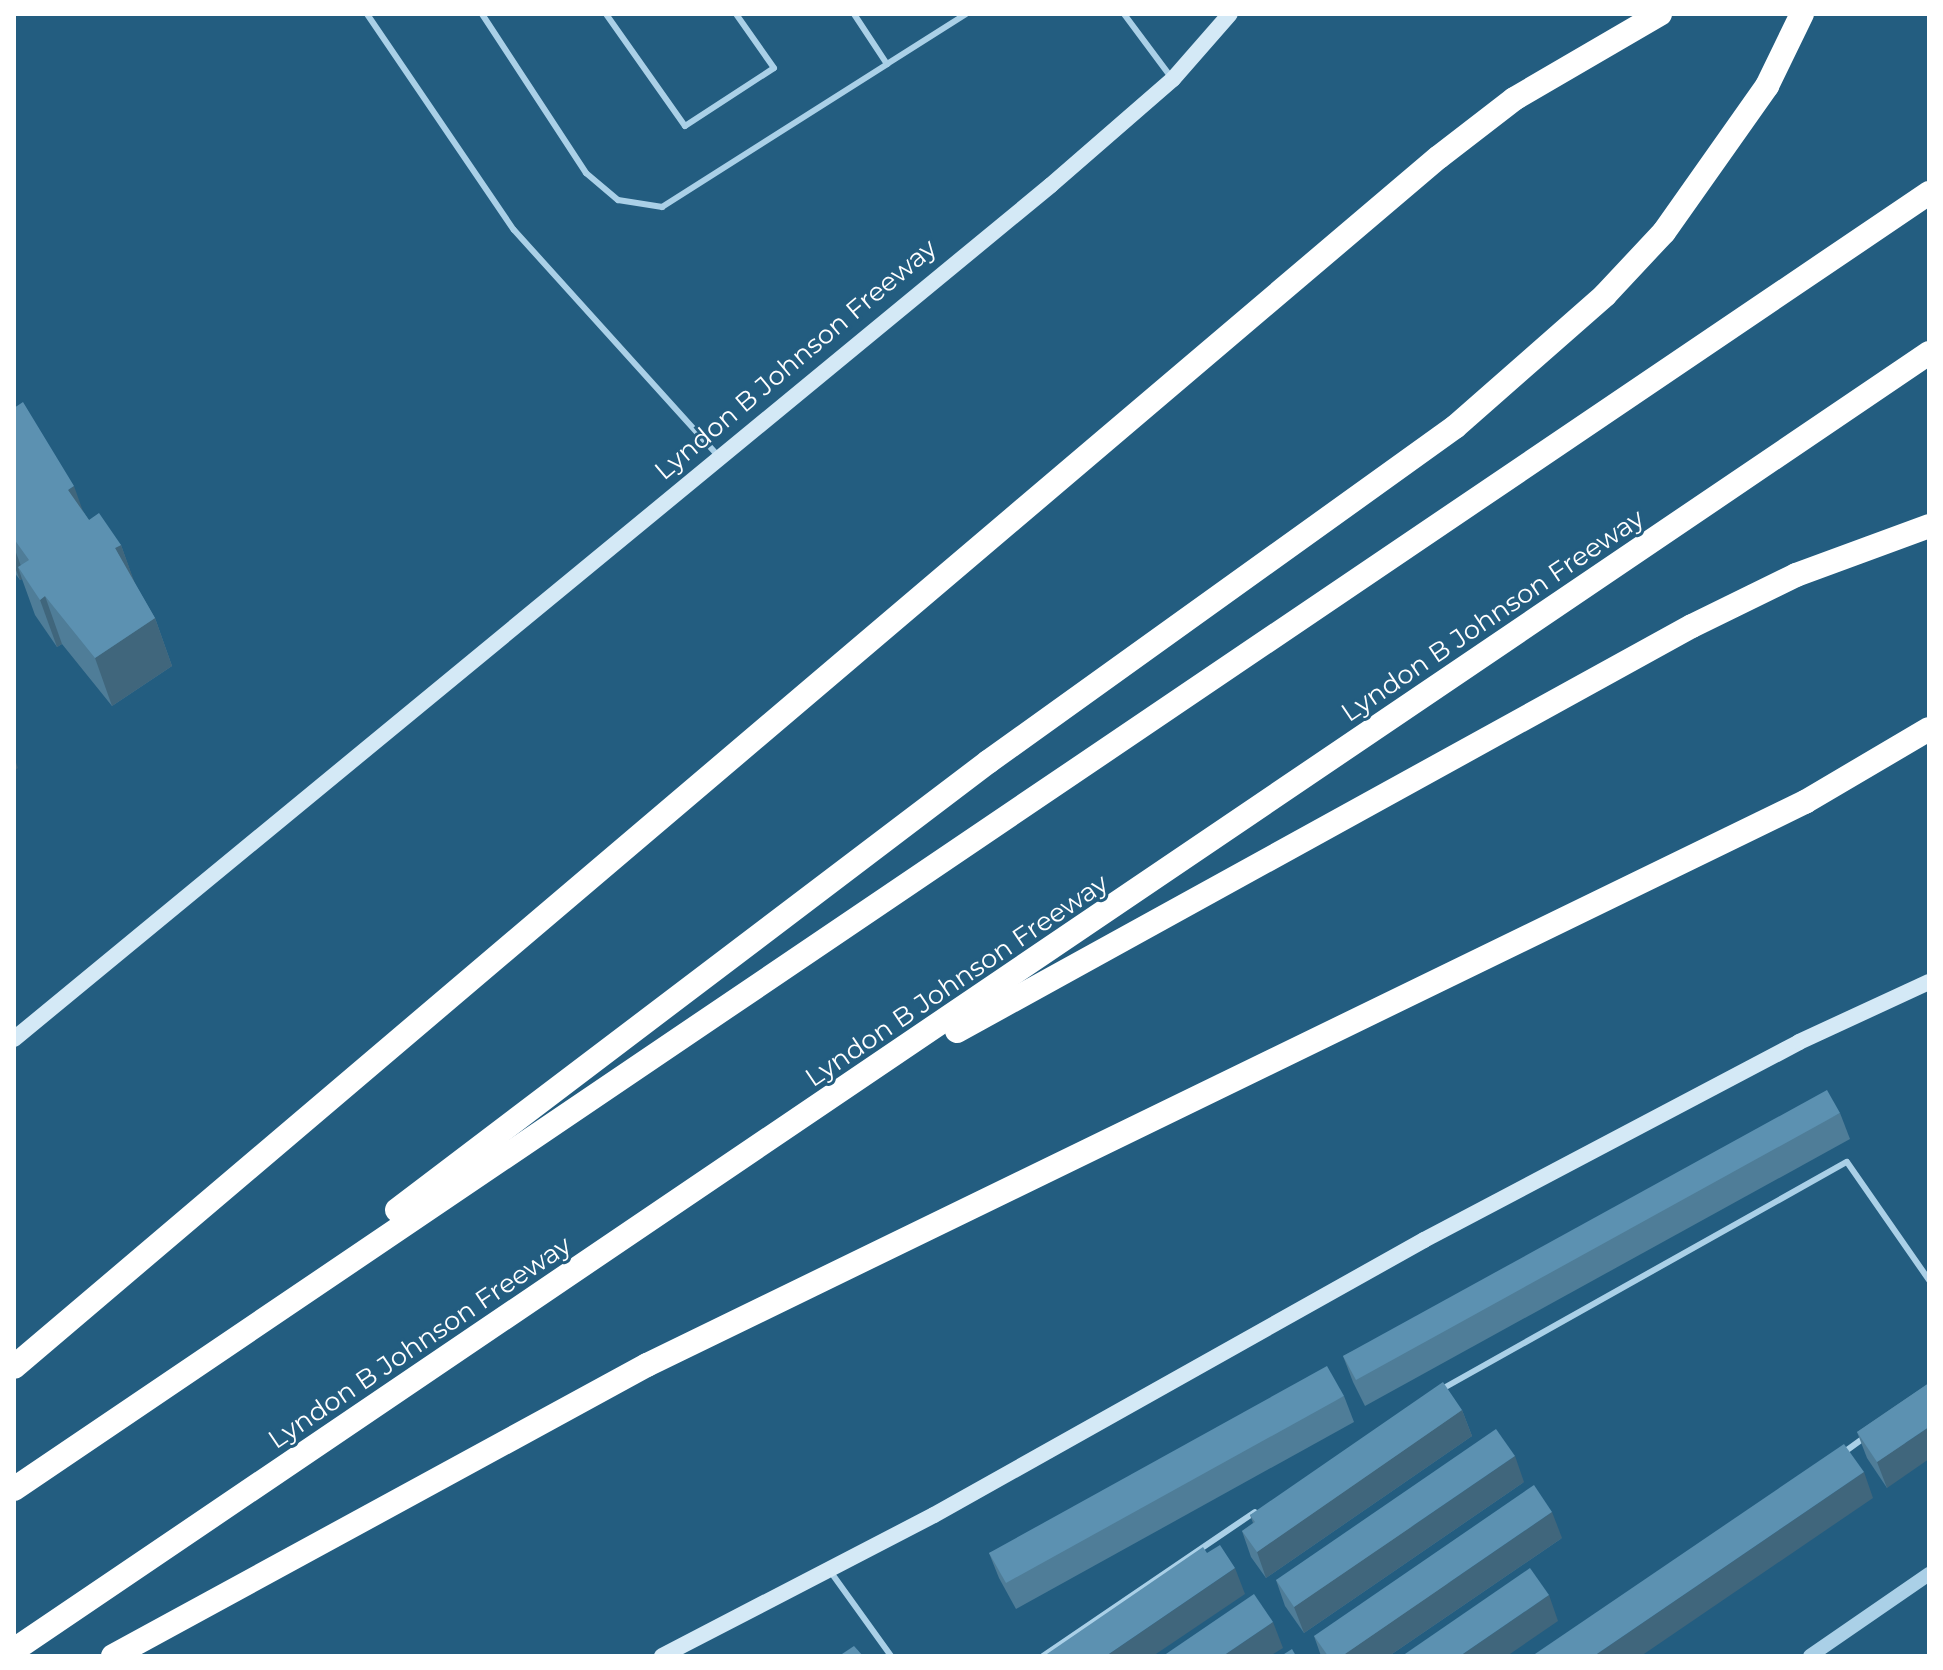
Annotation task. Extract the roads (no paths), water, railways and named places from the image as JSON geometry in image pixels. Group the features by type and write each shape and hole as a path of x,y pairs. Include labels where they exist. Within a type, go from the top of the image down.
{"highway":[{"path":"14,1367 1439,157 1586,53 1660,14"},
{"path":"176,1378 988,762 1455,427 1605,295 1664,232 1759,99 1802,14"},
{"path":"14,1489 1929,193"},
{"name":"Lyndon B Johnson Freeway","path":"14,1650 835,1098 1929,353"},
{"path":"835,1098 1692,626 1796,575 1929,526"},
{"path":"121,1652 647,1365 1899,751 1929,729"}],"main road":[{"name":"Lyndon B Johnson Freeway","path":"14,1039 720,459 1173,79 1230,14"},
{"path":"662,1656 829,1569 1424,1240 1799,1042 1929,982"}],"street":[{"path":"1810,1656 1929,1574"}],"lane":[{"path":"367,14 514,230 720,459"},
{"path":"482,14 586,173 618,200 662,207 966,14"},
{"path":"606,14 685,126 774,68 736,14"},
{"path":"854,14 887,64"},
{"path":"1124,14 1173,79"},
{"path":"1437,1392 1847,1162 1929,1280"},
{"path":"1838,1456 1877,1429"},
{"path":"1043,1656 1267,1504"},
{"path":"829,1569 891,1656"}]}
